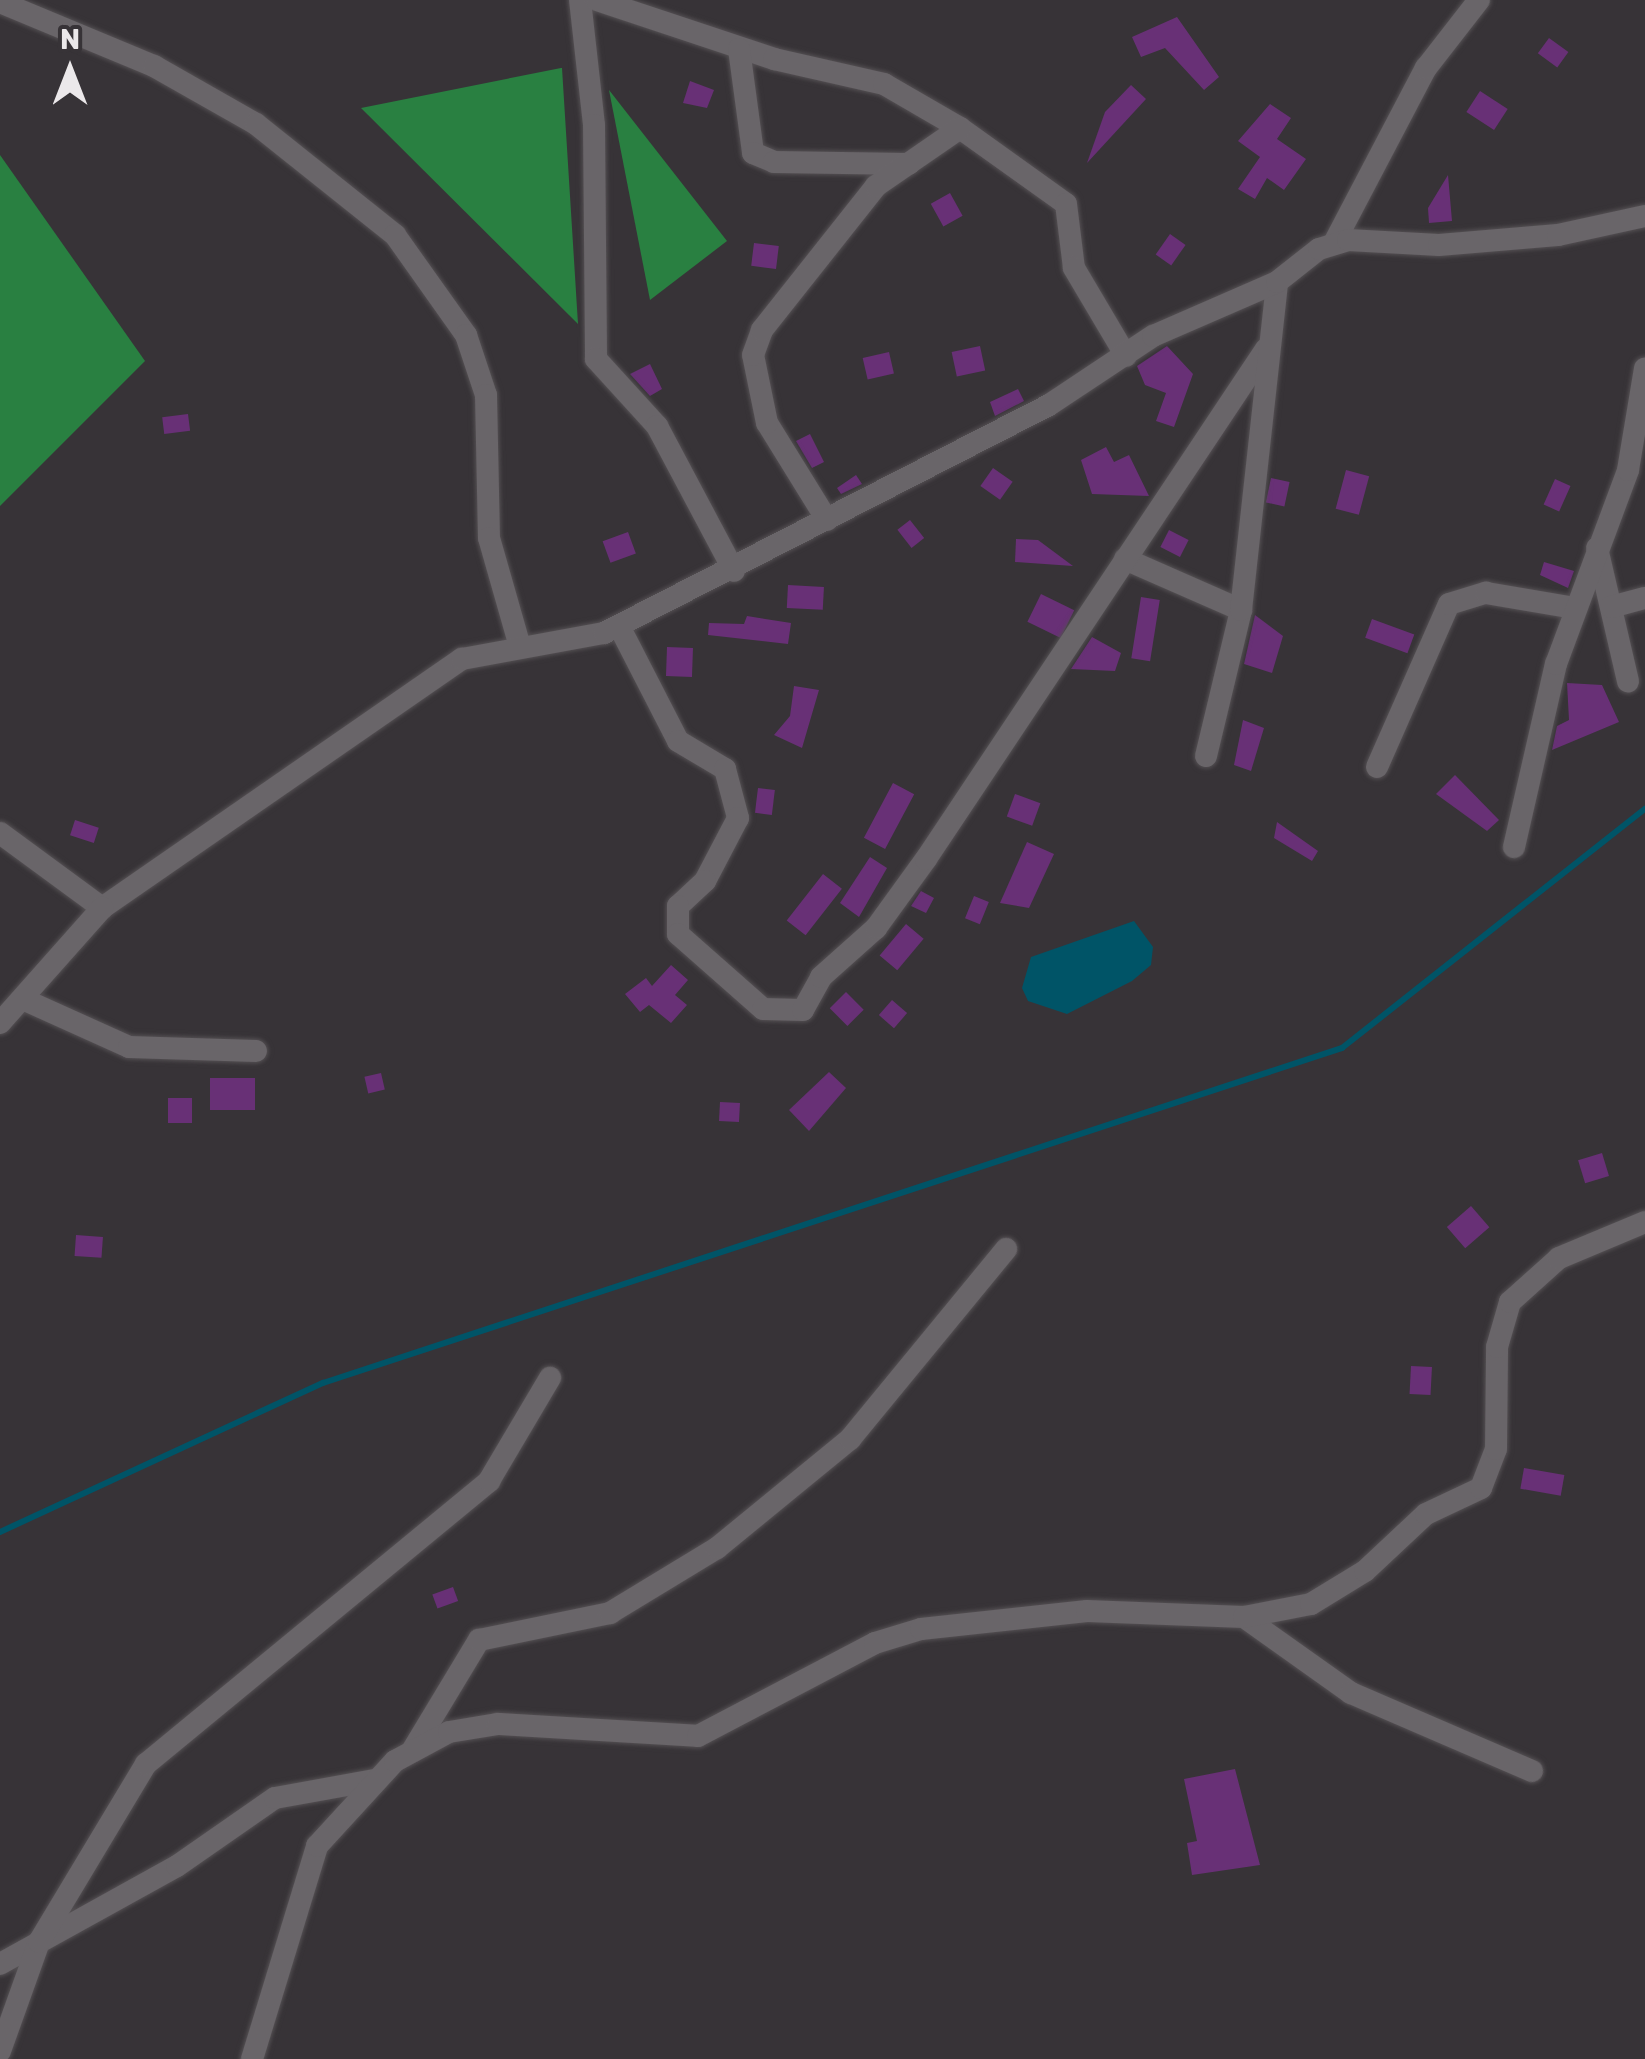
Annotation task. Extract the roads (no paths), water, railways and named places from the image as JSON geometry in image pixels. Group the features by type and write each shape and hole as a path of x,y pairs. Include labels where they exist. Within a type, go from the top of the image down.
{"street":[{"path":"580,0 594,125 596,359 657,426 734,570"},
{"path":"597,0 739,49 884,84 960,128 1066,204 1074,268 1126,356"},
{"path":"256,1051 130,1048 10,1020 102,908 420,682 477,652 519,643 568,646 619,626 734,570 1126,356 1277,282 1334,244 1426,68 1480,0"},
{"path":"0,2 154,66 256,124 395,235 466,336 486,394 489,538 519,643"},
{"path":"739,49 753,154 774,162 909,164"},
{"path":"827,520 768,422 753,354 876,186 960,128"},
{"path":"1334,244 1465,245 1645,216"},
{"path":"1206,756 1241,610 1266,349 1277,282"},
{"path":"619,626 678,741 722,763 738,818 705,881 678,906 678,934 763,1010 787,1016 803,1010 821,977 876,928 1266,349"},
{"path":"1514,847 1575,608 1596,548 1634,479 1645,368"},
{"path":"1596,548 1628,681"},
{"path":"1126,559 1241,610"},
{"path":"1377,767 1449,604 1486,592 1575,608"},
{"path":"1610,607 1645,598"},
{"path":"0,834 102,908"},
{"path":"252,2059 317,1846 374,1780 412,1752 449,1732 498,1724 698,1736 875,1642 921,1628 1087,1611 1244,1617 1311,1604 1365,1571 1426,1514 1482,1488 1496,1448 1498,1346 1510,1302 1559,1258 1645,1222"},
{"path":"412,1752 479,1640 610,1613 717,1548 850,1439 1006,1250"},
{"path":"0,2051 40,1942 146,1764 489,1480 550,1378"},
{"path":"1244,1617 1350,1693 1532,1771"},
{"path":"0,1964 275,1798 374,1780"}],"water":[{"path":"1134,921 1153,947 1151,965 1132,981 1067,1014 1028,1001 1022,988 1031,957"}],"waterway":[{"path":"0,1532 323,1383 1342,1048 1645,809"}]}
